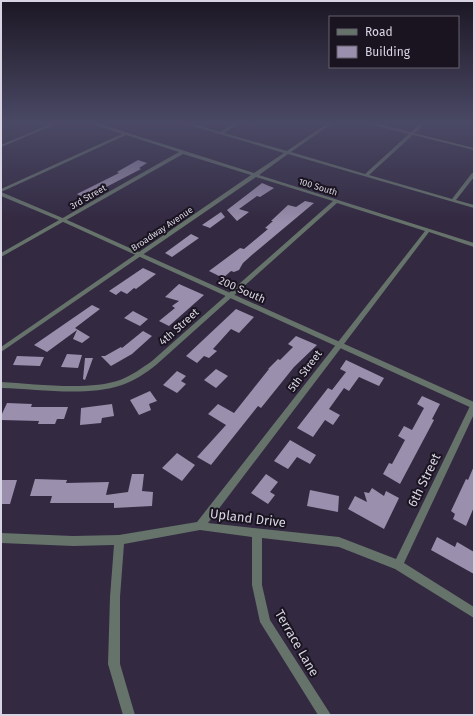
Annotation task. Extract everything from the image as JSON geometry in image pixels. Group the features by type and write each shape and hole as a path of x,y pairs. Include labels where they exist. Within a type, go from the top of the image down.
{"street":[{"path":"1,192 79,155"},
{"name":"3rd Street","path":"1,255 177,155"},
{"name":"100 South","path":"194,155 474,244"},
{"name":"Broadway Avenue","path":"1,350 284,155"},
{"path":"296,155 474,207"},
{"path":"366,176 389,155"},
{"path":"453,201 474,174"},
{"name":"200 South","path":"1,192 474,406"},
{"name":"4th Street","path":"1,385 73,388 99,387 119,383 137,375 154,363 336,201"},
{"name":"5th Street","path":"200,526 428,230"},
{"name":"6th Street","path":"398,565 474,406"},
{"name":"Upland Drive","path":"1,538 73,541 118,540 200,526 339,542 398,565 474,613"},
{"name":"Terrace Lane","path":"257,533 257,586 266,622 325,715"},
{"path":"118,540 114,664 129,715"}],"building":[{"path":"138,160 147,163 139,168 141,169 85,198 77,194 119,173 117,172"},
{"path":"262,183 274,188 260,197 257,196 239,209 249,212 237,221 227,210"},
{"path":"305,201 314,203 253,254 243,263 239,270 234,272 231,271 223,278 209,271 240,248 244,249 268,229 265,228 288,205 296,207"},
{"path":"221,212 225,217 210,228 202,225"},
{"path":"191,234 199,238 172,257 165,253"},
{"path":"143,268 156,274 127,294 121,291 116,295 109,291"},
{"path":"179,284 204,295 169,326 159,321 175,308 172,306 179,301 165,297"},
{"path":"92,305 100,309 75,328 90,337 82,343 73,339 77,330 47,352 34,345"},
{"path":"236,309 254,317 239,333 231,329 213,349 217,351 209,358 204,356 197,363 186,356"},
{"path":"133,311 148,319 140,326 124,318"},
{"path":"143,331 152,336 132,354 111,366 101,356 105,356 121,347 122,348"},
{"path":"296,336 317,345 294,367 261,408 258,406 211,465 197,457 226,425 208,414 218,404 234,413 268,369 293,347 288,344"},
{"path":"67,354 82,355 78,368 61,367"},
{"path":"17,356 44,357 40,366 13,365"},
{"path":"85,358 93,358 85,380 83,379"},
{"path":"346,360 384,378 379,386 359,377 349,391 344,388 329,409 340,415 333,425 325,420 313,437 297,428 328,388 332,390 346,372 340,369"},
{"path":"216,369 228,376 216,388 204,380"},
{"path":"177,371 186,376 181,381 186,384 177,393 163,385"},
{"path":"150,391 157,401 149,404 151,410 139,415 130,400"},
{"path":"422,396 440,404 432,419 434,420 400,484 383,474 389,463 392,464 405,440 398,436 404,426 412,430 424,408 417,404"},
{"path":"7,403 32,404 31,407 68,407 64,419 57,419 55,424 38,424 39,421 1,420 1,416"},
{"path":"112,404 114,416 102,418 101,423 80,425 81,408"},
{"path":"290,440 316,455 310,464 297,457 288,469 274,461"},
{"path":"177,453 195,465 182,481 162,468"},
{"path":"474,466 474,507 466,526 453,519 455,514 451,511 466,479 468,480"},
{"path":"132,474 144,474 142,491 153,492 152,506 114,508 114,503 50,503 52,496 30,496 35,479 67,480 66,483 109,482 106,495 128,492"},
{"path":"266,474 278,482 270,492 275,495 268,504 251,493"},
{"path":"1,480 17,480 10,504 1,504"},
{"path":"372,488 384,496 386,491 399,498 384,529 348,509 355,496 367,502 364,492 369,493"},
{"path":"310,490 339,496 338,512 307,506"},
{"path":"437,537 455,547 457,542 474,552 474,574 431,550"}]}
